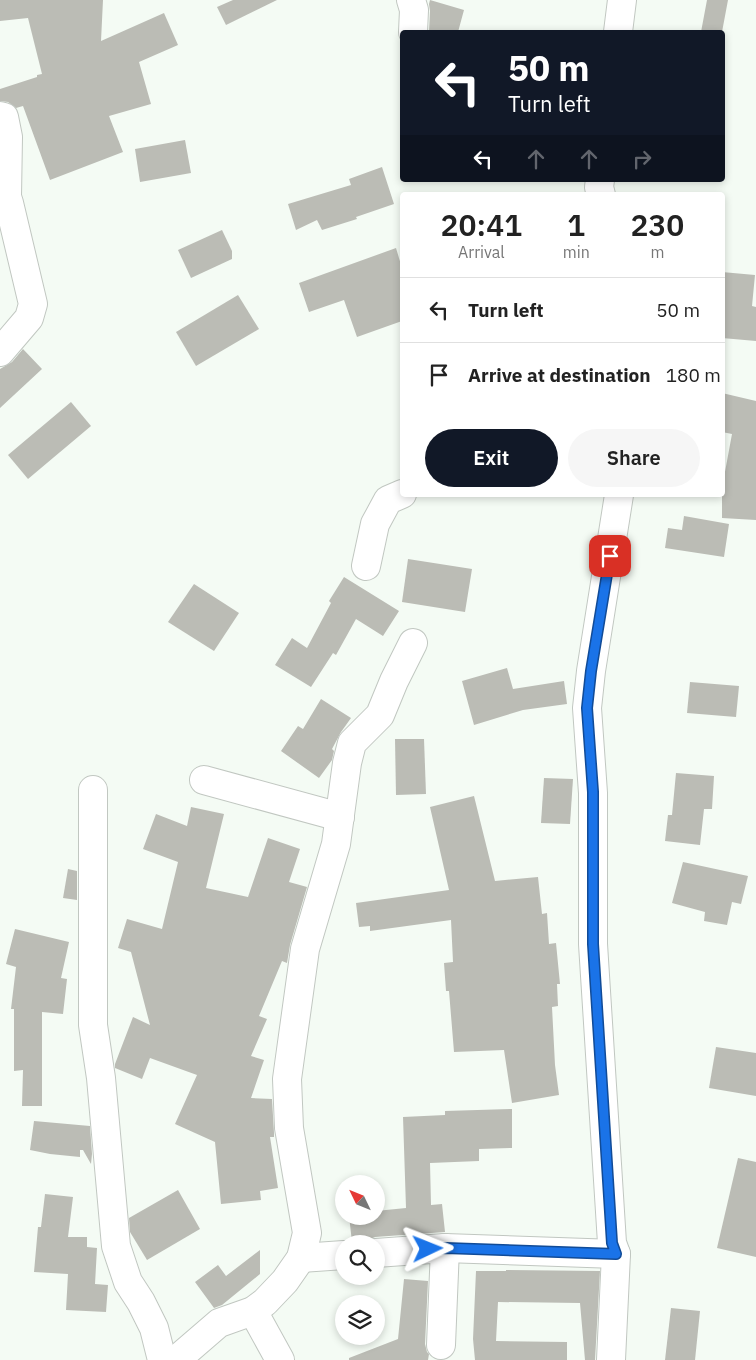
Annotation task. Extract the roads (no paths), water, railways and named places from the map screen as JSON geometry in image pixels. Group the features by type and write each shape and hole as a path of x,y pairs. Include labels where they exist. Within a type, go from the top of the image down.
{"street":[{"path":"411,0 414,10 413,30"},
{"path":"618,30 622,0"},
{"path":"0,116 4,117 8,137 3,186 33,304 30,318 0,352"},
{"path":"366,566 375,524 388,500 400,495"},
{"path":"611,1360 616,1254 612,1243 593,944 593,792 587,708 591,671 619,497"},
{"path":"176,1360 219,1323 253,1311 265,1302 285,1281 301,1258 307,1233 289,1128 287,1079 305,949 336,844 347,763 352,743 380,715 413,643"},
{"path":"204,780 340,817"},
{"path":"93,790 92,1025 102,1087 116,1246 128,1282 154,1328 162,1360"},
{"path":"385,1252 445,1248 616,1254"},
{"path":"441,1345 445,1248"},
{"path":"301,1258 335,1256"},
{"path":"253,1311 280,1360"}]}
